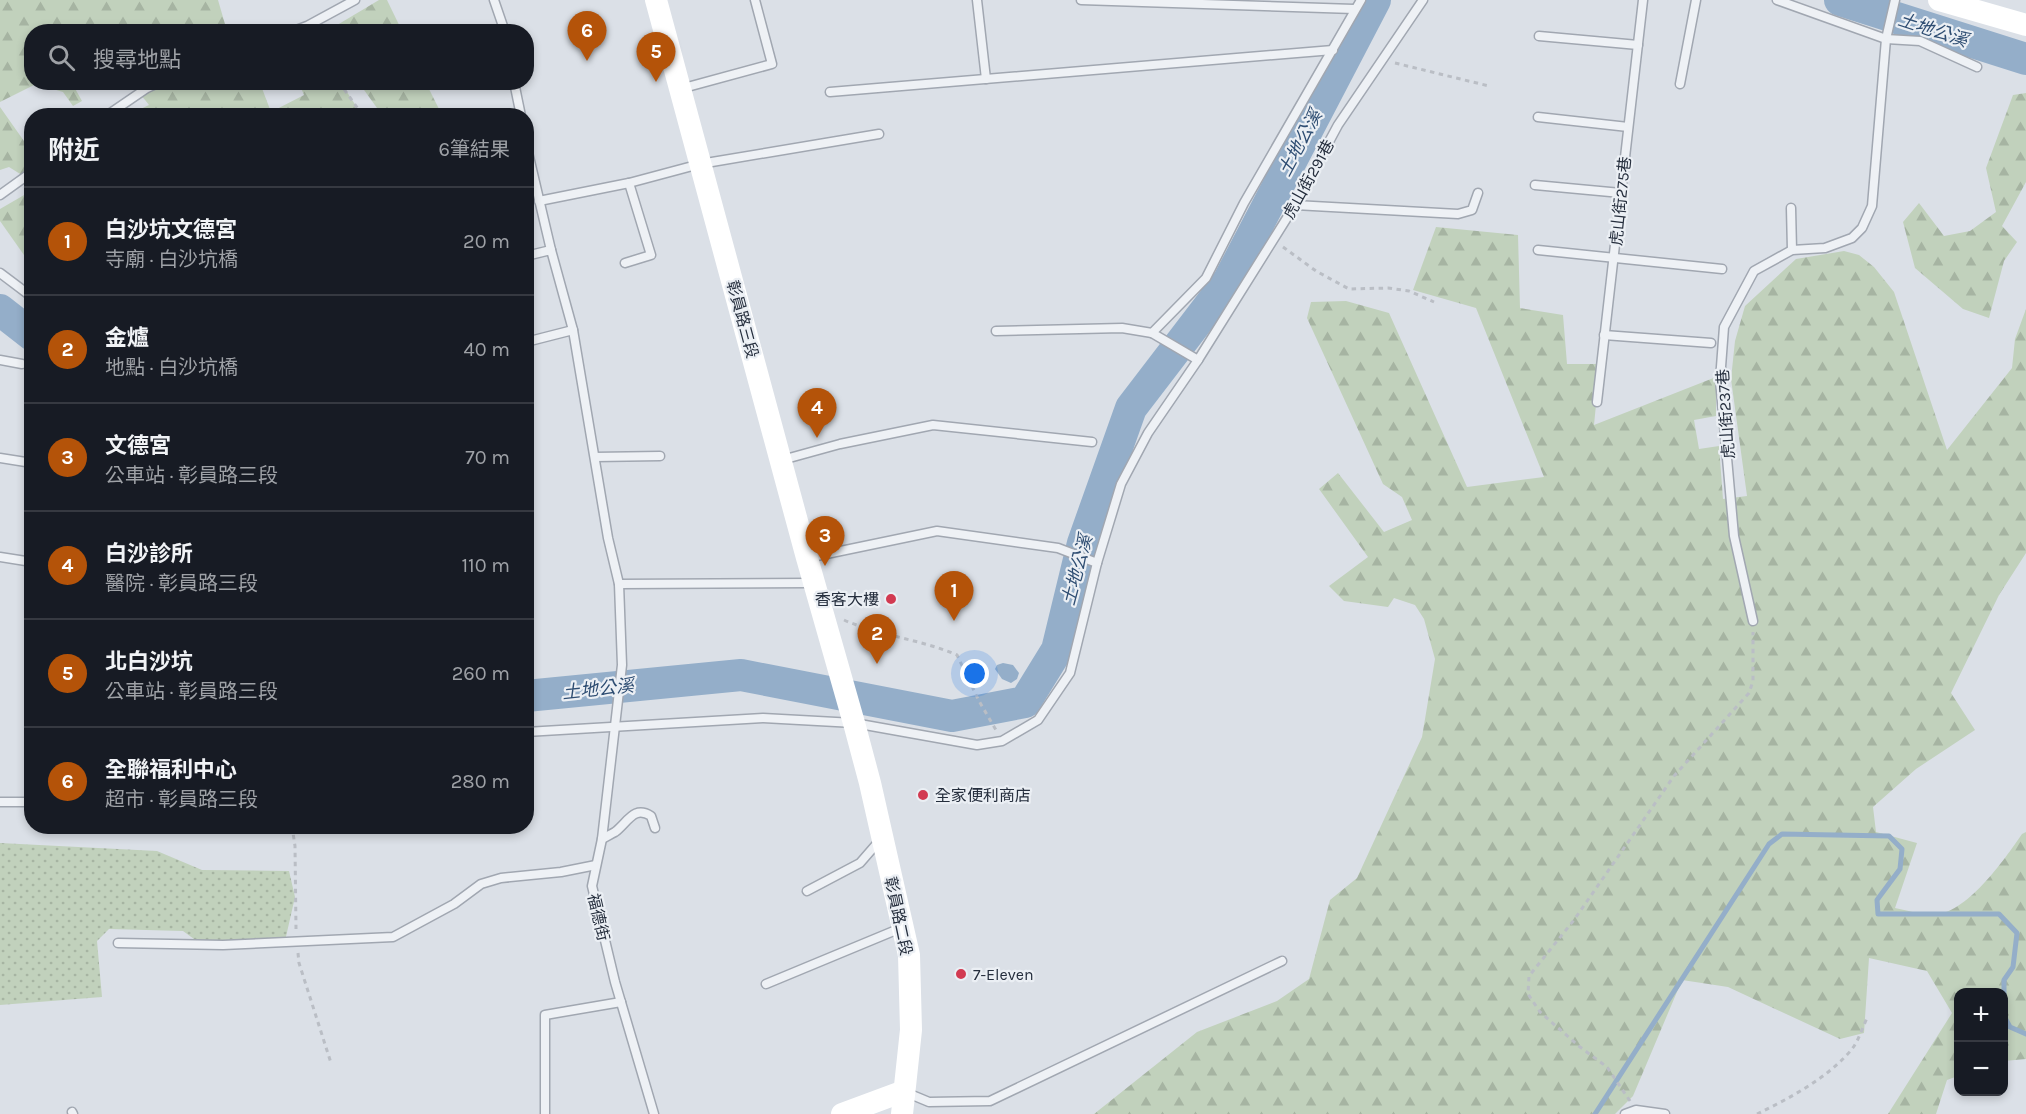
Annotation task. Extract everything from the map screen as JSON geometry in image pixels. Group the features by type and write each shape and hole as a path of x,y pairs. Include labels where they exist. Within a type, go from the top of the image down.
{"main road":[{"name":"彰員路三段","path":"656,0 851,715"},
{"path":"1940,0 2026,25"},
{"name":"彰員路二段","path":"851,715 909,955 911,1030 902,1114"},
{"path":"842,1114 904,1091"}],"lane":[{"path":"311,24 355,0"},
{"path":"494,0 502,24"},
{"path":"680,90 772,64 755,0"},
{"path":"977,0 986,79"},
{"path":"1081,0 1354,9"},
{"path":"1152,333 1206,278 1244,203 1361,0"},
{"name":"虎山街291巷","path":"534,732 851,715 977,745 1002,741 1038,720 1070,673 1093,561 1121,484 1148,433 1198,360 1274,240 1338,124 1423,0"},
{"name":"虎山街275巷","path":"1597,402 1643,0"},
{"path":"1680,84 1696,0"},
{"path":"1777,0 1886,39 1920,41 1977,66"},
{"name":"虎山街237巷","path":"1753,621 1734,536 1720,380 1724,327 1754,271 1792,250 1825,248 1852,238 1862,228 1872,206 1886,39 1895,0"},
{"path":"1539,36 1638,45"},
{"path":"830,92 1333,50"},
{"path":"118,108 144,90"},
{"path":"516,90 519,108"},
{"path":"1538,117 1628,127"},
{"path":"539,201 629,183 700,164 879,134"},
{"path":"0,195 24,178"},
{"name":"福德街","path":"534,179 573,330 608,538 619,584 622,665 602,839 592,886 621,1002 654,1114"},
{"path":"625,262 651,255 629,183"},
{"path":"1535,185 1621,193"},
{"path":"1295,205 1458,214 1472,210 1478,193"},
{"path":"1791,208 1792,250"},
{"path":"534,254 551,250"},
{"path":"1538,250 1722,269"},
{"path":"0,273 24,291"},
{"path":"996,331 1122,328 1152,333 1198,360"},
{"path":"534,340 573,330"},
{"path":"1604,334 1710,343"},
{"path":"0,360 22,364"},
{"path":"782,460 840,444 933,425 1092,442"},
{"path":"595,457 660,456"},
{"path":"0,458 24,462"},
{"path":"807,558 937,531 1058,548 1093,561"},
{"path":"0,557 24,561"},
{"path":"619,584 815,584"},
{"path":"0,802 24,802"},
{"path":"602,839 615,832 634,813 644,811 651,816 655,828"},
{"path":"807,891 860,863 882,838"},
{"path":"118,943 223,945 393,937 454,904 481,884 501,878 561,872 596,865"},
{"path":"766,984 903,927"},
{"path":"904,1091 929,1102 990,1101 1282,961"},
{"path":"545,1114 545,1015 621,1002"},
{"path":"1625,1114 1636,1110 1665,1114"}],"path":[{"path":"1381,60 1489,86"},
{"path":"345,90 357,108"},
{"path":"1274,240 1316,271 1349,289 1388,288 1410,291 1434,302"},
{"path":"823,611 865,629 936,646 957,655 995,730"},
{"path":"1636,1110 1606,1067 1540,1012 1528,994 1529,976 1574,920 1674,776 1749,693 1753,681 1753,621"},
{"path":"1757,1114 1782,1102 1833,1069 1853,1048 1868,1016"}],"green space":[{"path":"0,0 218,0 225,24 24,24 24,90 0,102"},
{"path":"379,0 387,0 399,24 339,24"},
{"path":"56,90 76,90 82,101 73,106 63,92"},
{"path":"137,90 263,90 269,108 143,108 149,105"},
{"path":"302,90 346,90 357,108 279,108 304,95"},
{"path":"364,90 430,90 438,108 377,108"},
{"path":"2026,93 2026,182 2002,226 2017,242 2004,261 1989,318 1963,309 1915,268 1903,222 1919,203 1944,236 1970,231 1996,212 1986,168 2013,95"},
{"path":"0,107 24,141 24,176 9,167 0,170"},
{"path":"24,195 24,255 0,221 0,209"},
{"path":"1436,227 1518,235 1520,308 1563,315 1567,364 1600,364 1594,425 1716,377 1716,416 1694,420 1699,449 1719,446 1723,499 1747,496 1731,379 1735,341 1745,306 1796,259 1844,251 1859,255 1874,267 1894,292 1947,450 2012,368 2015,339 2026,309 2026,553 1999,595 1951,693 1975,730 1916,769 1873,807 1876,832 1917,843 1895,908 1923,914 1945,913 1971,896 1995,871 2022,834 2026,832 2026,1059 2008,1061 2008,988 1954,988 1954,1077 1947,1080 1936,1114 1888,1114 1952,1013 1927,971 1869,958 1864,1033 1840,1039 1728,987 1682,980 1633,1096 1615,1114 1094,1114 1197,1032 1277,1001 1309,979 1330,900 1357,878 1422,737 1435,659 1424,619 1415,605 1394,598 1388,607 1344,601 1329,586 1368,557 1319,489 1338,473 1384,532 1412,520 1402,497 1383,484 1307,318 1311,302 1346,301 1389,313 1467,487 1544,477 1476,308 1413,290"},
{"path":"0,843 157,851 202,870 289,871 295,897 285,941 205,947 183,931 109,929 97,941 102,997 0,1005"}],"water":[{"path":"1003,663 1013,665 1019,673 1017,679 1011,683 1002,679 995,669 997,665"}],"waterway":[{"name":"土地公溪","path":"534,695 741,675 952,716 1025,702 1057,650 1083,543 1131,408 1229,280 1375,0"},
{"name":"土地公溪","path":"1840,0 2026,59"},
{"name":"土地公溪","path":"0,310 24,329"},
{"path":"1595,1114 1769,844 1782,834 1889,836 1902,849 1900,869 1877,900 1878,914 1999,914 2017,933 2013,967 2004,980 2004,988"},
{"path":"2008,1023 2010,1027 2026,1034"}],"place":[{"name":"全聯福利中心","path":"587,61"},
{"name":"北白沙坑","path":"656,82"},
{"name":"白沙診所","path":"817,438"},
{"name":"文德宮","path":"825,566"},
{"name":"香客大樓","path":"891,599"},
{"name":"白沙坑文德宮","path":"954,621"},
{"name":"金爐","path":"877,664"},
{"name":"全家便利商店","path":"923,795"},
{"name":"7-Eleven","path":"961,974"}]}
